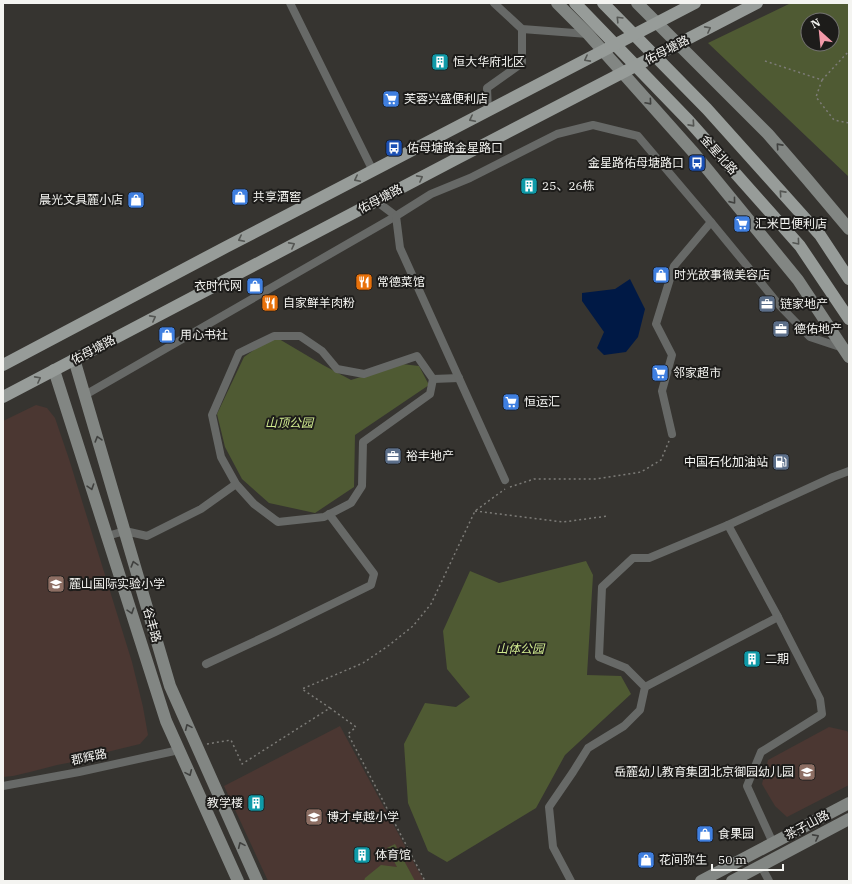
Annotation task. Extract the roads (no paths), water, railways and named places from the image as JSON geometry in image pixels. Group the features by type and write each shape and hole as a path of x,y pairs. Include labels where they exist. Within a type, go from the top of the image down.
{"main road":[{"name":"金星北路","path":"575,3 689,121 800,246 849,318"},
{"name":"金星北路","path":"603,3 707,109 820,235 849,279"},
{"path":"3,365 695,3"},
{"name":"佑母塘路","path":"3,397 757,3"}],"street":[{"path":"290,3 373,171"},
{"path":"494,3 522,28 588,34"},
{"path":"557,3 604,51 694,153 798,280 846,352"},
{"path":"637,3 768,134 849,229"},
{"path":"488,111 487,88 522,63 522,28"},
{"path":"85,395 396,216 431,194 470,178 557,134 593,124 638,136 780,306 810,337 846,352"},
{"path":"376,201 396,216 400,248 505,480"},
{"path":"672,434 662,391 672,356 656,324 674,266 711,222"},
{"path":"274,336 300,336 322,351 337,369 364,374 417,356 433,379 430,394 363,442 362,486 351,503 324,517 278,522 254,504 236,484 221,457 212,415 239,353 274,336"},
{"name":"谷丰路","path":"74,359 170,686 257,881"},
{"name":"谷丰路","path":"54,370 166,721 238,881"},
{"path":"433,379 459,378"},
{"path":"645,687 626,668 599,656 602,588 633,558 649,558 728,525 849,471"},
{"path":"107,536 125,531 147,536 201,509 236,484"},
{"path":"206,664 371,585 374,574 329,514"},
{"path":"728,525 820,699 822,714 761,752 747,786 773,843"},
{"path":"571,881 553,847 549,807 588,748 624,726 640,710 645,687 778,617"},
{"name":"郡辉路","path":"3,786 79,772 179,750"},
{"name":"茶子山路","path":"701,881 849,803"},
{"name":"茶子山路","path":"732,881 849,819"},
{"path":"761,866 769,881"}],"water":[{"path":"630,279 645,309 638,337 626,352 604,355 597,348 604,332 582,301 582,293 615,289"}],"place":[{"name":"恒大华府北区","path":"440,62"},
{"name":"芙蓉兴盛便利店","path":"391,99"},
{"name":"佑母塘路金星路口","path":"394,148"},
{"name":"金星路佑母塘路口","path":"697,163"},
{"name":"25、26栋","path":"529,186"},
{"name":"共享酒窖","path":"240,197"},
{"name":"晨光文具麓小店","path":"136,200"},
{"name":"汇米巴便利店","path":"742,224"},
{"name":"时光故事微美容店","path":"661,275"},
{"name":"常德菜馆","path":"364,282"},
{"name":"衣时代网","path":"255,286"},
{"name":"自家鲜羊肉粉","path":"270,303"},
{"name":"链家地产","path":"767,304"},
{"name":"德佑地产","path":"781,329"},
{"name":"用心书社","path":"167,335"},
{"name":"邻家超市","path":"660,373"},
{"name":"恒运汇","path":"511,402"},
{"name":"裕丰地产","path":"393,456"},
{"name":"中国石化加油站","path":"781,462"},
{"name":"麓山国际实验小学","path":"56,584"},
{"name":"二期","path":"752,659"},
{"name":"岳麓幼儿教育集团北京御园幼儿园","path":"807,772"},
{"name":"教学楼","path":"256,803"},
{"name":"博才卓越小学","path":"314,817"},
{"name":"食果园","path":"705,834"},
{"name":"体育馆","path":"362,855"},
{"name":"花间弥生","path":"646,860"}],"park label":[{"name":"山顶公园","path":"289,423"},
{"name":"山体公园","path":"520,649"}]}
